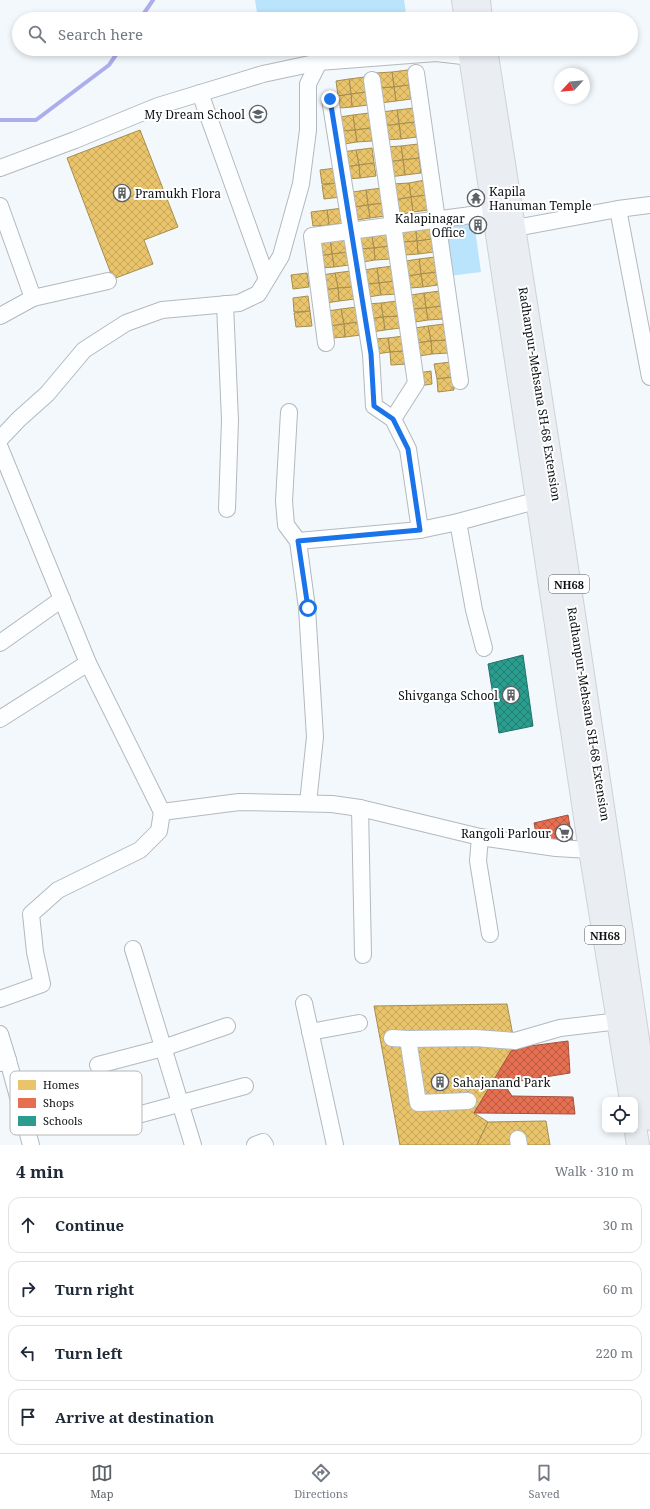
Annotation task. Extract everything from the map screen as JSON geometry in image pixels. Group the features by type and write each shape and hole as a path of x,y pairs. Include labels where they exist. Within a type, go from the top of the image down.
{"highway":[{"path":"463,0 465,12"},
{"path":"479,0 481,12"},
{"name":"Radhanpur-Mehsana SH-68 Extension","path":"478,56 502,224 547,497 638,1086 650,1119"},
{"name":"NH68","path":"547,497 590,850 619,1021 638,1086"},
{"path":"636,1133 638,1145"}],"street":[{"path":"0,168 75,140 158,106 263,74 319,62 397,56"},
{"path":"0,439 19,419 47,394 84,350 126,323 162,310 240,303 258,294 281,256 301,184 308,130 308,84 319,62"},
{"path":"416,73 460,382"},
{"path":"372,80 416,383 393,419"},
{"path":"200,93 267,279"},
{"path":"330,99 371,354 374,406 393,419 408,449 420,530"},
{"path":"326,343 312,236 436,220 502,224 650,205"},
{"path":"0,206 33,298"},
{"path":"618,209 650,377"},
{"path":"0,316 33,298 108,281"},
{"path":"225,304 230,420 227,509"},
{"path":"289,412 284,501 286,525 298,541 308,608 316,737 308,803"},
{"path":"0,448 88,663 162,812 159,831 140,850 58,890 31,914 35,952 42,984 0,999"},
{"path":"298,541 420,530 458,522 547,497"},
{"path":"458,522 474,610 484,648"},
{"path":"0,643 62,599"},
{"path":"0,720 88,663"},
{"path":"162,812 239,802 332,804 360,808 480,837 556,848 590,850"},
{"path":"360,808 363,955"},
{"path":"480,837 478,861 490,934"},
{"path":"133,949 193,1145"},
{"path":"304,1003 335,1145"},
{"path":"392,1038 475,1038 515,1042 560,1028 619,1021"},
{"path":"310,1032 359,1023"},
{"path":"98,1065 163,1048 227,1026"},
{"path":"0,1034 4,1061 10,1080"},
{"path":"408,1039 418,1103 468,1101"},
{"path":"142,1114 245,1086"},
{"path":"28,1135 31,1145"},
{"path":"255,1145 263,1142 265,1145"}],"shaded area":[{"path":"255,0 404,0 406,12 257,12"},
{"path":"474,222 481,272 449,276 442,225"}],"building: Homes":[{"path":"408,70 409,85 394,87 392,72"},
{"path":"392,72 394,87 378,88 376,73"},
{"path":"365,77 367,92 351,94 349,79"},
{"path":"349,79 351,94 338,96 336,81"},
{"path":"409,85 411,99 396,101 394,87"},
{"path":"394,87 396,101 380,103 378,88"},
{"path":"367,92 368,105 352,107 351,94"},
{"path":"351,94 352,107 340,108 338,96"},
{"path":"414,108 415,122 399,124 397,110"},
{"path":"397,110 399,124 383,126 382,112"},
{"path":"369,113 371,128 355,130 353,115"},
{"path":"353,115 355,130 342,131 340,117"},
{"path":"415,122 417,137 401,139 399,124"},
{"path":"399,124 401,139 385,140 383,126"},
{"path":"371,128 372,141 357,142 355,130"},
{"name":"Pramukh Flora","path":"140,130 178,227 144,240 153,264 113,279 67,158"},
{"path":"355,130 357,142 344,144 342,131"},
{"path":"418,144 419,158 403,160 401,146"},
{"path":"401,146 403,160 387,162 386,147"},
{"path":"372,148 374,163 359,165 356,150"},
{"path":"356,150 359,165 345,167 343,152"},
{"path":"419,158 421,173 405,175 403,160"},
{"path":"403,160 405,175 389,177 387,162"},
{"path":"374,163 376,176 360,178 359,165"},
{"path":"359,165 360,178 347,179 345,167"},
{"path":"336,168 338,183 322,184 320,170"},
{"path":"425,180 427,195 411,197 409,183"},
{"path":"338,183 340,197 324,199 322,185"},
{"path":"409,183 411,197 395,200 393,184"},
{"path":"382,188 384,203 368,205 366,190"},
{"path":"366,190 368,205 355,207 353,192"},
{"path":"427,195 429,210 413,212 411,197"},
{"path":"411,197 413,212 397,215 395,200"},
{"path":"384,203 385,216 370,218 368,205"},
{"path":"368,205 370,218 357,220 355,207"},
{"path":"343,208 345,223 329,225 327,210"},
{"path":"327,210 329,225 313,226 311,212"},
{"name":"Kalapinagar Office","path":"481,221 482,228 475,229 474,222"},
{"path":"431,224 432,239 417,241 415,226"},
{"path":"415,226 417,241 403,242 401,228"},
{"path":"387,231 389,246 374,248 371,232"},
{"path":"371,232 374,248 360,249 358,234"},
{"path":"346,237 348,252 332,254 330,239"},
{"path":"330,239 332,254 319,256 317,241"},
{"path":"432,239 434,252 418,254 417,241"},
{"path":"417,241 418,254 405,255 403,242"},
{"path":"389,246 391,259 375,260 374,248"},
{"path":"374,248 375,260 362,262 360,249"},
{"path":"348,252 349,265 334,267 332,254"},
{"path":"332,254 334,267 321,268 319,256"},
{"path":"435,257 437,272 421,274 419,259"},
{"path":"419,259 421,274 408,276 406,261"},
{"path":"393,266 395,281 379,283 377,268"},
{"path":"377,268 379,283 366,284 364,270"},
{"path":"351,271 353,287 338,288 335,273"},
{"path":"437,272 438,285 423,287 421,274"},
{"path":"307,273 309,287 293,289 291,275"},
{"path":"335,273 338,288 324,290 322,275"},
{"path":"421,274 423,287 410,288 408,276"},
{"path":"395,281 397,294 381,295 379,283"},
{"path":"379,283 381,295 368,297 366,284"},
{"path":"353,287 355,299 339,301 338,288"},
{"path":"338,288 339,301 326,303 324,290"},
{"path":"440,291 442,306 426,308 424,293"},
{"path":"424,293 426,308 413,309 411,295"},
{"path":"308,296 310,311 294,312 293,298"},
{"path":"397,301 399,316 383,317 381,303"},
{"path":"381,303 383,317 370,319 368,304"},
{"path":"442,306 443,319 428,320 426,308"},
{"path":"357,307 359,322 344,324 341,309"},
{"path":"426,308 428,320 415,322 413,309"},
{"path":"341,309 344,324 330,326 328,311"},
{"path":"310,311 312,326 296,327 294,313"},
{"path":"399,316 400,328 385,330 383,317"},
{"path":"383,317 385,330 372,332 370,319"},
{"path":"359,322 361,335 345,337 344,324"},
{"path":"344,324 345,337 332,338 330,326"},
{"path":"444,324 447,340 431,341 428,326"},
{"path":"428,326 431,341 417,343 415,328"},
{"path":"404,336 405,351 390,352 388,338"},
{"path":"388,338 390,352 376,354 374,339"},
{"path":"447,340 448,353 432,354 431,341"},
{"path":"431,341 432,354 419,356 417,343"},
{"path":"405,351 407,364 391,365 390,352"},
{"path":"451,362 453,377 437,379 434,364"},
{"path":"431,371 432,384 419,386 417,373"},
{"path":"453,377 454,390 438,392 437,379"},
{"name":"Sahajanand Park","path":"507,1004 515,1046 474,1113 488,1122 477,1145 400,1145 374,1006"},
{"path":"546,1121 550,1145 477,1145 488,1122"}],"building: Shops":[{"path":"568,815 573,844 537,838 534,823"},
{"path":"568,1041 570,1073 513,1082 506,1087 512,1096 573,1097 575,1114 474,1113 511,1051 530,1046"}],"building: Schools":[{"name":"Shivganga School","path":"523,655 533,726 499,733 488,664"}],"waterway":[{"path":"145,12 153,0"},
{"path":"0,120 36,120 109,65 115,56"}],"place":[{"name":"My Dream School","path":"258,114"},
{"name":"Pramukh Flora","path":"122,193"},
{"name":"Kapila Hanuman Temple","path":"476,198"},
{"name":"Kalapinagar Office","path":"478,225"},
{"name":"Shivganga School","path":"511,695"},
{"name":"Rangoli Parlour","path":"564,833"},
{"name":"Sahajanand Park","path":"440,1082"}],"route":[{"path":"308,608 298,541 420,530 408,449 393,419 374,406 371,354 330,99"}]}
